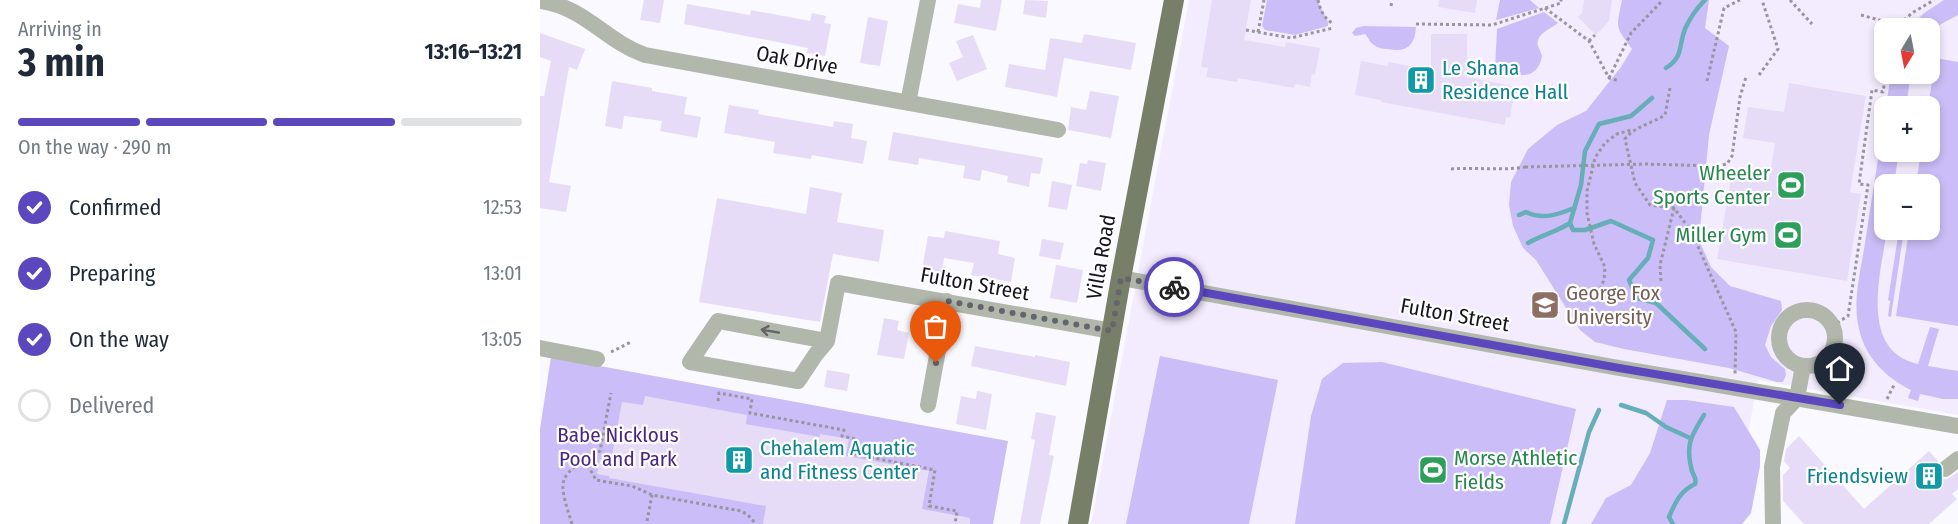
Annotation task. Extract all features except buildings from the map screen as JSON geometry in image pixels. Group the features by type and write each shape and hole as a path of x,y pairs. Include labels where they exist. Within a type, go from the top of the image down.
{"main road":[{"name":"Villa Road","path":"1078,524 1121,278 1174,0"}],"street":[{"path":"908,103 928,0"},
{"name":"Oak Drive","path":"540,1 555,3 571,9 628,49 645,55 1058,130"},
{"name":"Fulton Street","path":"1121,278 1619,368 1958,426"},
{"name":"Fulton Street","path":"827,341 838,283 1112,331"},
{"path":"928,405 947,301"},
{"path":"1800,310 1811,310 1822,314 1832,326 1835,342 1831,352 1824,360 1814,365 1803,366 1793,362 1784,354 1779,333 1783,323 1790,315 1800,310"},
{"path":"718,321 827,341 798,381 690,362 718,321"},
{"path":"540,348 597,358"},
{"path":"1773,524 1772,466 1783,414 1797,398 1803,366"}],"path":[{"path":"1258,32 1264,0"},
{"path":"1246,30 1292,38 1333,26 1318,0"},
{"path":"1391,6 1392,0"},
{"path":"1416,24 1492,25 1561,3 1562,0"},
{"path":"1609,78 1631,33 1663,0"},
{"path":"1707,81 1724,8 1740,0"},
{"path":"1759,75 1778,50 1762,0"},
{"path":"1790,0 1812,24"},
{"path":"1906,18 1934,0"},
{"path":"1545,8 1589,41 1609,78 1619,81"},
{"path":"1861,15 1874,19"},
{"path":"1589,41 1595,35"},
{"path":"1451,169 1477,167 1507,170 1525,167 1645,164 1716,166 1727,164 1732,156 1740,97 1746,77"},
{"path":"1832,326 1848,316 1868,185 1859,184 1872,90 1883,92 1884,84"},
{"path":"1600,289 1604,280 1605,267 1593,238 1588,218 1587,190 1595,158 1605,143 1617,134 1652,123 1665,115 1670,88"},
{"path":"1633,129 1625,139 1635,183 1650,205 1674,208 1691,231 1736,332 1735,376"},
{"path":"1661,281 1660,265 1674,208"},
{"path":"597,358 631,342"},
{"path":"1887,401 1895,382"},
{"path":"572,524 562,492 562,482 567,473 600,451 611,393"},
{"path":"718,401 719,393 752,399 750,413 844,430 842,436 856,439 854,454 935,470 929,506 957,511 955,524"},
{"path":"585,460 596,480 632,486 652,495 741,510 756,524"},
{"path":"647,521 652,495"}],"shaded area":[{"name":"George Fox University","path":"1189,0 1958,0 1958,415 1758,380 1740,477 1692,524 1091,524"}],"green space":[{"path":"1267,0 1317,0 1328,26 1295,35 1265,30 1262,26"},
{"path":"1500,0 1530,0 1539,8 1496,20"},
{"path":"1622,0 1709,0 1705,28 1729,46 1709,135 1699,240 1711,267 1730,286 1781,301 1782,310 1771,326 1765,345 1771,357 1785,369 1786,375 1783,382 1729,368 1595,342 1580,330 1536,260 1523,248 1513,226 1509,205 1511,182 1528,149 1557,125 1586,111 1621,67 1632,49 1618,27"},
{"path":"1944,0 1958,0 1958,15 1940,25 1940,18 1919,18"},
{"path":"1544,12 1558,23 1539,38 1538,46 1542,56 1535,70 1530,74 1517,75 1495,70 1497,29"},
{"path":"1363,26 1416,27 1412,43 1405,49 1395,50 1376,46 1365,34 1355,36 1352,33 1356,28"},
{"path":"1940,59 1958,62 1958,326 1896,316 1907,240 1940,240 1940,174 1918,174 1919,162 1940,162 1940,96 1930,96 1932,84 1940,84"},
{"path":"1889,84 1909,84 1908,96 1888,96"},
{"path":"1877,162 1897,162 1896,174 1876,174"},
{"path":"1874,184 1874,240 1885,240 1878,287 1880,327 1887,343 1899,356 1918,364 1930,327 1939,329 1928,366 1958,371 1958,399 1943,399 1920,394 1918,401 1908,398 1911,390 1878,366 1866,349 1859,329 1856,308"},
{"path":"1897,240 1903,240 1891,317 1888,316 1890,301 1888,300"},
{"path":"1160,356 1278,380 1249,524 1126,524"},
{"name":"Babe Nicklous Pool and Park","path":"551,357 1008,441 993,524 540,524 540,429"},
{"name":"Morse Athletic Fields","path":"1382,362 1576,409 1550,524 1295,524 1311,416 1322,379 1343,363"},
{"path":"1667,400 1686,400 1734,407 1760,450 1760,466 1751,513 1742,524 1591,524 1606,498 1631,485 1650,453"}],"waterway":[{"path":"1666,68 1676,59 1687,25 1705,0"},
{"path":"1652,98 1631,116 1599,124 1585,151 1581,185 1570,223 1573,230 1585,230 1611,221 1653,240 1648,258 1629,280 1637,298 1656,303 1705,349"},
{"path":"1519,215 1526,212 1538,216 1550,216 1574,208"},
{"path":"1528,243 1570,223"},
{"path":"1621,405 1646,413 1666,427 1690,438"},
{"path":"1564,524 1589,432 1599,410"},
{"path":"1673,524 1669,517 1676,502 1685,490 1695,484 1689,447 1704,415"}],"way so far":[{"path":"936,363 947,301 1112,331 1121,278 1174,287"}],"place":[{"name":"Le Shana Residence Hall","path":"1421,80"},
{"name":"Wheeler Sports Center","path":"1791,185"},
{"name":"Miller Gym","path":"1788,235"},
{"name":"George Fox University","path":"1545,305"},
{"name":"Chehalem Aquatic and Fitness Center","path":"739,460"},
{"name":"Morse Athletic Fields","path":"1433,470"},
{"name":"Friendsview","path":"1929,476"}],"route":[{"path":"1174,287 1619,368 1840,405"}]}
